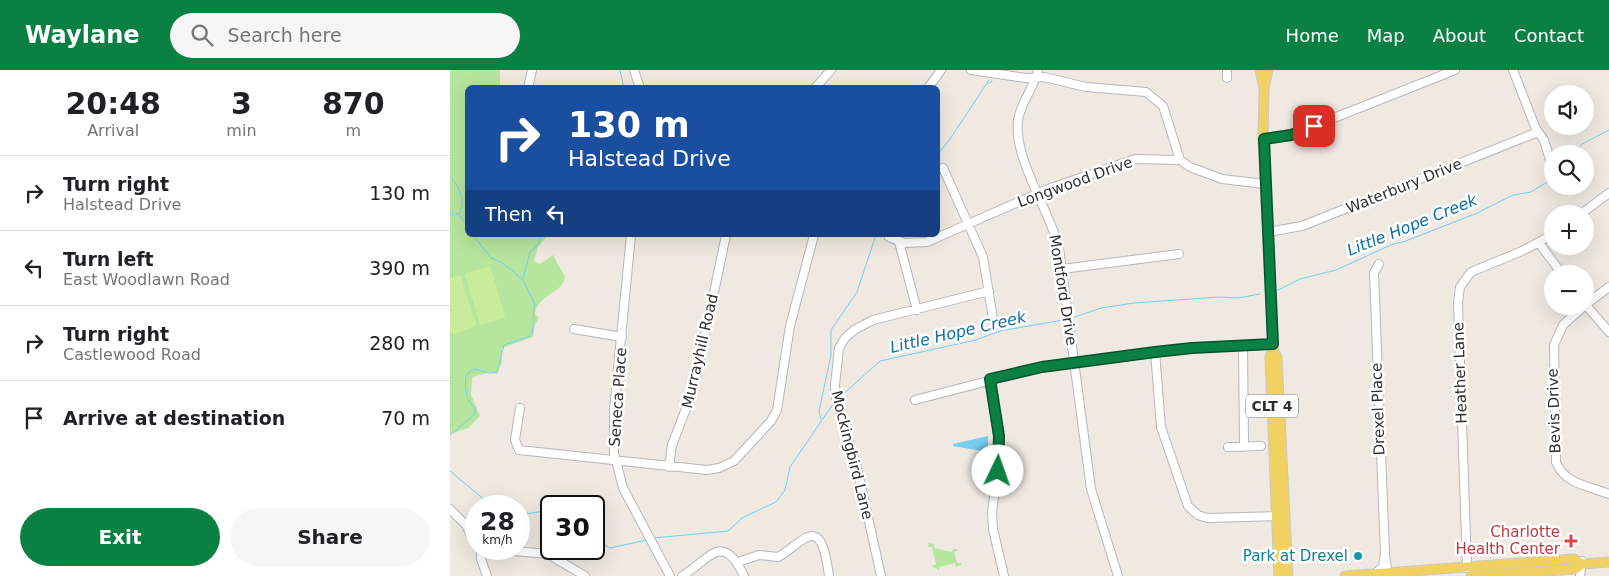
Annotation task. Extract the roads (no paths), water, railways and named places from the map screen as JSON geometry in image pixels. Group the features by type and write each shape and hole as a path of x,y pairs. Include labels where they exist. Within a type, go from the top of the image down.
{"main road":[{"path":"1260,70 1264,88 1265,184 1273,346 1277,358 1288,576"},
{"path":"1264,88 1268,70"},
{"name":"CLT 4","path":"1273,346 1270,358 1279,576"},
{"path":"1345,576 1376,573 1467,574 1575,569 1582,561 1609,562"}],"street":[{"path":"529,85 532,70"},
{"path":"634,70 639,85"},
{"path":"818,85 831,70"},
{"path":"930,85 941,70"},
{"path":"971,70 1026,78 1037,73 1075,86 1134,90 1150,94 1158,100 1166,112 1180,160"},
{"path":"1264,139 1291,135 1455,70"},
{"path":"1514,70 1538,132 1546,145"},
{"name":"Montford Drive","path":"1037,73 1021,109 1018,135 1021,152 1054,230 1062,269 1093,499 1118,576"},
{"name":"Waterbury Drive","path":"1268,232 1290,230 1310,223 1538,132"},
{"name":"Longwood Drive","path":"940,236 1039,193 1135,159 1180,160 1190,167 1222,179 1265,184"},
{"path":"943,168 983,257 994,325"},
{"path":"1593,205 1609,193"},
{"name":"Seneca Place","path":"631,237 614,409 615,461 623,488 670,576"},
{"name":"Murrayhill Road","path":"669,466 674,440 694,388 726,237"},
{"path":"520,408 515,446 518,450 707,470 734,461 774,416 779,403 788,334 813,237"},
{"name":"Longwood Drive","path":"889,237 899,242 912,244 927,242 938,237"},
{"name":"Heather Lane","path":"1467,574 1458,294 1463,282 1471,272 1544,240"},
{"path":"899,242 917,310"},
{"path":"1539,243 1555,265"},
{"path":"1062,269 1179,254"},
{"name":"Drexel Place","path":"1379,264 1374,273 1385,554 1388,574"},
{"name":"Bevis Drive","path":"1594,298 1609,287"},
{"name":"Mockingbird Lane","path":"881,576 856,463 838,408 834,385 840,348 845,338 872,320 990,291"},
{"name":"Bevis Drive","path":"1575,315 1563,326 1554,345 1556,462 1559,471 1566,478 1609,494"},
{"path":"1594,315 1609,332"},
{"path":"574,328 622,337"},
{"path":"915,400 1034,368 1155,352 1243,345 1273,346"},
{"path":"1243,345 1244,447"},
{"path":"1155,352 1161,426 1188,506 1198,515 1207,518 1277,516"},
{"path":"990,379 1000,450 992,513 993,529 1004,576"},
{"path":"1228,447 1261,446"},
{"path":"450,509 465,524"},
{"path":"738,562 759,555 778,557 805,537 813,536 817,538 823,547 829,576"},
{"path":"530,552 548,554 585,576"},
{"path":"682,576 714,552 729,554 738,562 744,576"},
{"name":"Drexel Place","path":"1376,573 1382,567 1385,554"},
{"path":"480,560 488,576"},
{"path":"1580,576 1582,561"},
{"path":"569,567 573,576"}],"water":[{"path":"988,436 988,452 953,446 953,444"}],"waterway":[{"path":"620,70 623,85"},
{"path":"940,152 989,80"},
{"path":"988,84 992,81"},
{"name":"Little Hope Creek","path":"1581,145 1609,130"},
{"path":"450,177 457,185 461,194 462,204 459,214"},
{"name":"Little Hope Creek","path":"1278,290 1300,279 1336,270 1393,244 1403,242 1475,214 1513,195 1531,192 1544,184"},
{"path":"450,214 458,214"},
{"path":"459,215 465,222"},
{"path":"450,435 475,414 475,408 469,401 466,393 466,375 474,369 490,373 497,372 504,345 530,336 533,329 535,305 523,280 503,263 491,258 475,237"},
{"path":"523,279 530,252 537,246 541,237"},
{"path":"821,419 819,411 831,355 831,330 857,292 875,237"},
{"name":"Little Hope Creek","path":"1075,317 1101,308 1134,303 1219,297 1238,298 1260,294"},
{"name":"Little Hope Creek","path":"840,397 880,361 976,340 1000,331 1063,320"},
{"name":"Little Hope Creek","path":"653,538 728,531 742,518 776,502 785,490 790,467 833,404"},
{"name":"Little Hope Creek","path":"450,471 479,495"},
{"name":"Little Hope Creek","path":"530,513 540,512"},
{"name":"Little Hope Creek","path":"605,545 610,548 647,540"}],"place":[{"name":"Charlotte Health Center","path":"1571,541"},
{"name":"Park at Drexel","path":"1358,556"}]}
